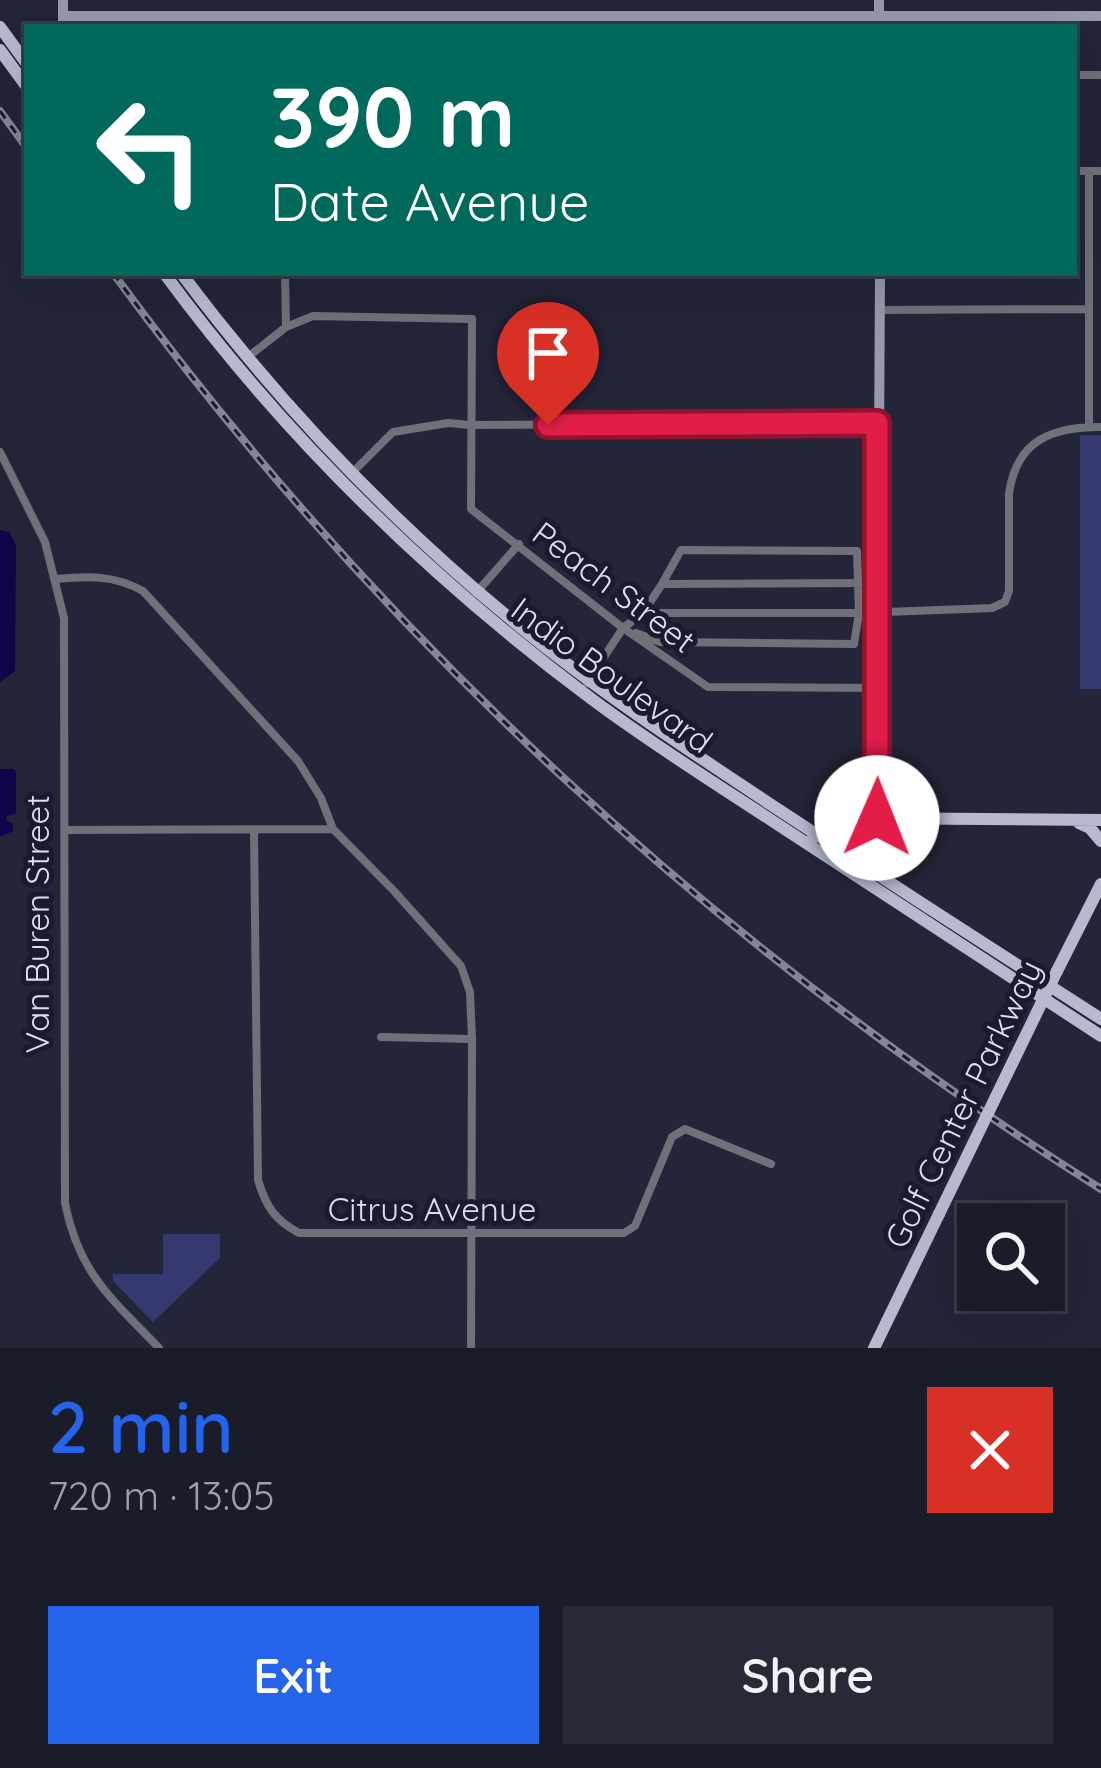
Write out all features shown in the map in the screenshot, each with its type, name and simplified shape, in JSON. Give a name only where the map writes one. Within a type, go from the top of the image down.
[{"type":"main road","points":[[63,0],[63,21],[879,21],[1101,16]]},
{"type":"main road","points":[[879,0],[879,21]]},
{"type":"main road","points":[[0,27],[24,60]]},
{"type":"main road","points":[[0,50],[24,83]]},
{"type":"main road","name":"Indio Boulevard","points":[[167,276],[348,478],[474,596],[586,686],[1101,1036]]},
{"type":"main road","name":"Indio Boulevard","points":[[183,276],[243,362]]},
{"type":"main road","points":[[877,818],[880,276]]},
{"type":"main road","points":[[812,839],[837,820],[1101,820]]},
{"type":"main road","points":[[1073,820],[1090,828],[1101,841]]},
{"type":"main road","name":"Indio Boulevard","points":[[812,839],[1101,1019]]},
{"type":"main road","name":"Golf Center Parkway","points":[[874,1348],[1101,884]]},
{"type":"street","points":[[1077,171],[1101,171]]},
{"type":"street","points":[[1089,427],[1090,171]]},
{"type":"street","points":[[284,276],[286,327]]},
{"type":"street","points":[[879,310],[1089,309]]},
{"type":"street","points":[[243,362],[286,327],[313,316],[472,319],[470,425]]},
{"type":"street","points":[[348,478],[393,432],[448,423],[877,423]]},
{"type":"street","name":"Peach Street","points":[[470,425],[471,508],[623,628],[708,687],[878,688]]},
{"type":"street","points":[[644,613],[992,608],[1005,602],[1010,590],[1009,500],[1016,467],[1045,436],[1074,427],[1101,427]]},
{"type":"street","name":"Van Buren Street","points":[[0,452],[33,514],[64,618],[65,1203],[85,1266],[159,1348]]},
{"type":"street","points":[[474,596],[519,544]]},
{"type":"street","points":[[586,686],[623,628],[644,613],[681,550],[877,550]]},
{"type":"street","points":[[623,628],[660,642],[854,644],[859,613],[857,551]]},
{"type":"street","points":[[56,579],[96,576],[126,581],[143,591],[298,761],[333,829],[460,966],[470,992],[472,1039],[471,1348]]},
{"type":"street","points":[[662,584],[877,584]]},
{"type":"street","points":[[64,830],[333,829]]},
{"type":"street","name":"Citrus Avenue","points":[[254,830],[259,1180],[264,1201],[278,1222],[299,1233],[624,1233],[635,1226],[672,1137],[685,1129],[771,1164]]},
{"type":"street","points":[[381,1036],[472,1039]]},
{"type":"shaded area","points":[[1080,435],[1101,435],[1101,689],[1080,689]]},
{"type":"shaded area","points":[[0,530],[9,532],[16,545],[15,671],[0,682]]},
{"type":"shaded area","points":[[0,769],[16,772],[16,813],[6,820],[13,824],[13,831],[0,837]]},
{"type":"shaded area","points":[[163,1234],[220,1234],[220,1258],[153,1322],[113,1281],[113,1274],[163,1274]]},
{"type":"railway","points":[[0,111],[24,144]]},
{"type":"railway","points":[[115,276],[217,408],[326,537],[442,660],[564,778],[690,890],[822,996],[1101,1189]]},
{"type":"route","points":[[548,425],[877,423],[877,818]]}]
